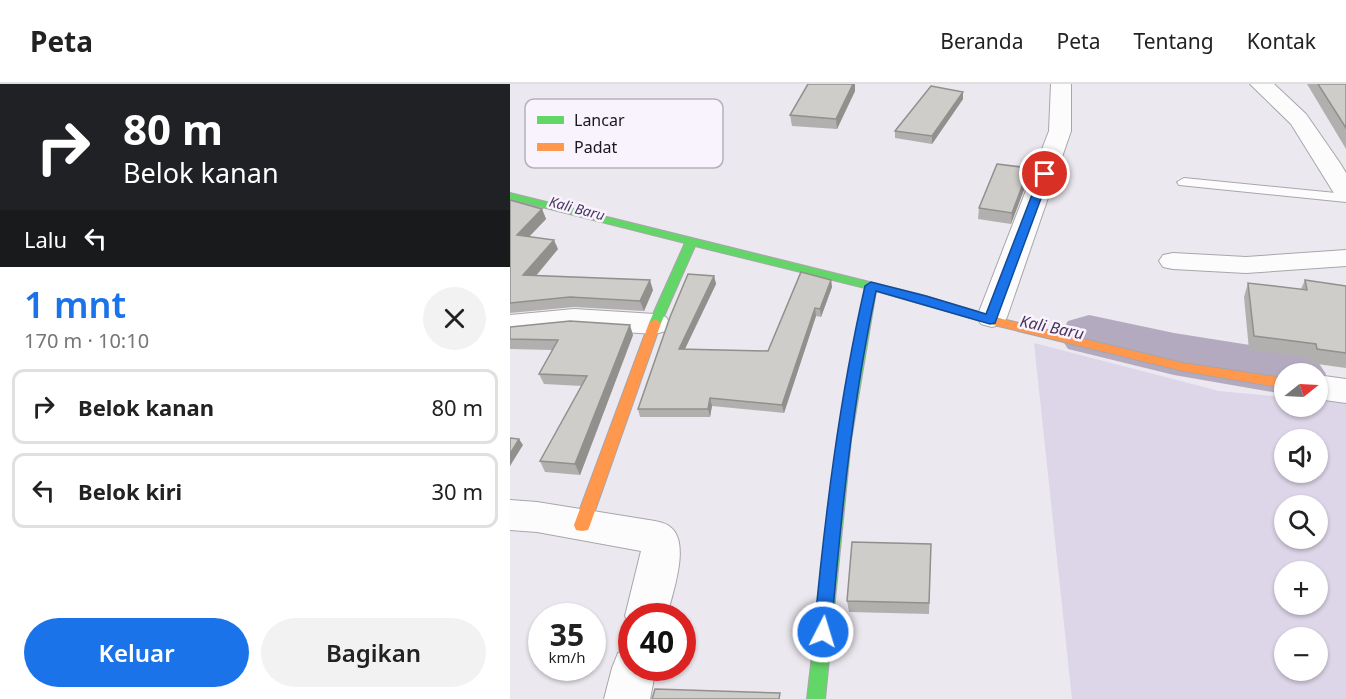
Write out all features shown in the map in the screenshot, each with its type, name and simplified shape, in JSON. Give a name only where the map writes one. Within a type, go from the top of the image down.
[{"type":"street","points":[[991,318],[1060,131],[1061,84]]},
{"type":"street","points":[[1260,84],[1276,94],[1304,126],[1346,193]]},
{"type":"street","points":[[510,196],[922,298],[1183,368],[1274,382]]},
{"type":"street","points":[[582,525],[655,324],[691,242]]},
{"type":"street","points":[[1173,261],[1255,265],[1346,258]]},
{"type":"street","points":[[816,699],[835,497],[855,359],[871,286]]},
{"type":"street","points":[[510,325],[574,319],[655,324]]},
{"type":"street","points":[[1328,389],[1346,391]]},
{"type":"street","points":[[510,515],[655,537],[661,544],[661,555],[649,603]]},
{"type":"street","points":[[627,699],[631,681]]},
{"type":"lane","points":[[1184,182],[1346,198]]},
{"type":"shaded area","points":[[1034,343],[1219,391],[1274,396],[1274,417],[1328,417],[1328,402],[1346,403],[1346,699],[1072,699]]},
{"type":"building","points":[[808,84],[853,84],[836,119],[790,115]]},
{"type":"building","points":[[1318,84],[1346,84],[1346,128]]},
{"type":"building","points":[[931,86],[963,92],[932,136],[895,131]]},
{"type":"building","points":[[997,164],[1029,168],[1012,213],[979,208]]},
{"type":"building","points":[[510,200],[542,209],[517,235],[554,240],[523,275],[650,280],[640,301],[570,297],[510,303]]},
{"type":"building","points":[[801,272],[831,280],[820,309],[815,308],[782,405],[710,398],[708,409],[638,409],[670,317],[688,274],[714,276],[679,349],[768,351]]},
{"type":"building","points":[[1305,280],[1346,286],[1346,353],[1317,349],[1316,344],[1254,336],[1248,283],[1307,290]]},
{"type":"building","points":[[570,321],[630,325],[575,464],[540,461],[587,376],[539,374],[558,340],[510,339],[510,327]]},
{"type":"building","points":[[510,438],[519,439],[510,454]]},
{"type":"building","points":[[852,542],[931,544],[929,603],[847,601]]},
{"type":"building","points":[[655,689],[780,693],[779,699],[652,699]]},
{"type":"waterway","name":"Kali Baru","points":[[1089,335],[1174,354],[1274,371]]},
{"type":"traffic: fast","points":[[510,196],[922,299],[998,322]]},
{"type":"traffic: fast","points":[[655,323],[691,242]]},
{"type":"traffic: fast","points":[[816,699],[844,440],[871,286]]},
{"type":"traffic: slow","points":[[998,322],[1183,367],[1274,381]]},
{"type":"traffic: slow","points":[[582,525],[655,323]]},
{"type":"route","points":[[823,632],[835,497],[855,359],[871,286],[922,298],[990,320],[1045,174]]}]
